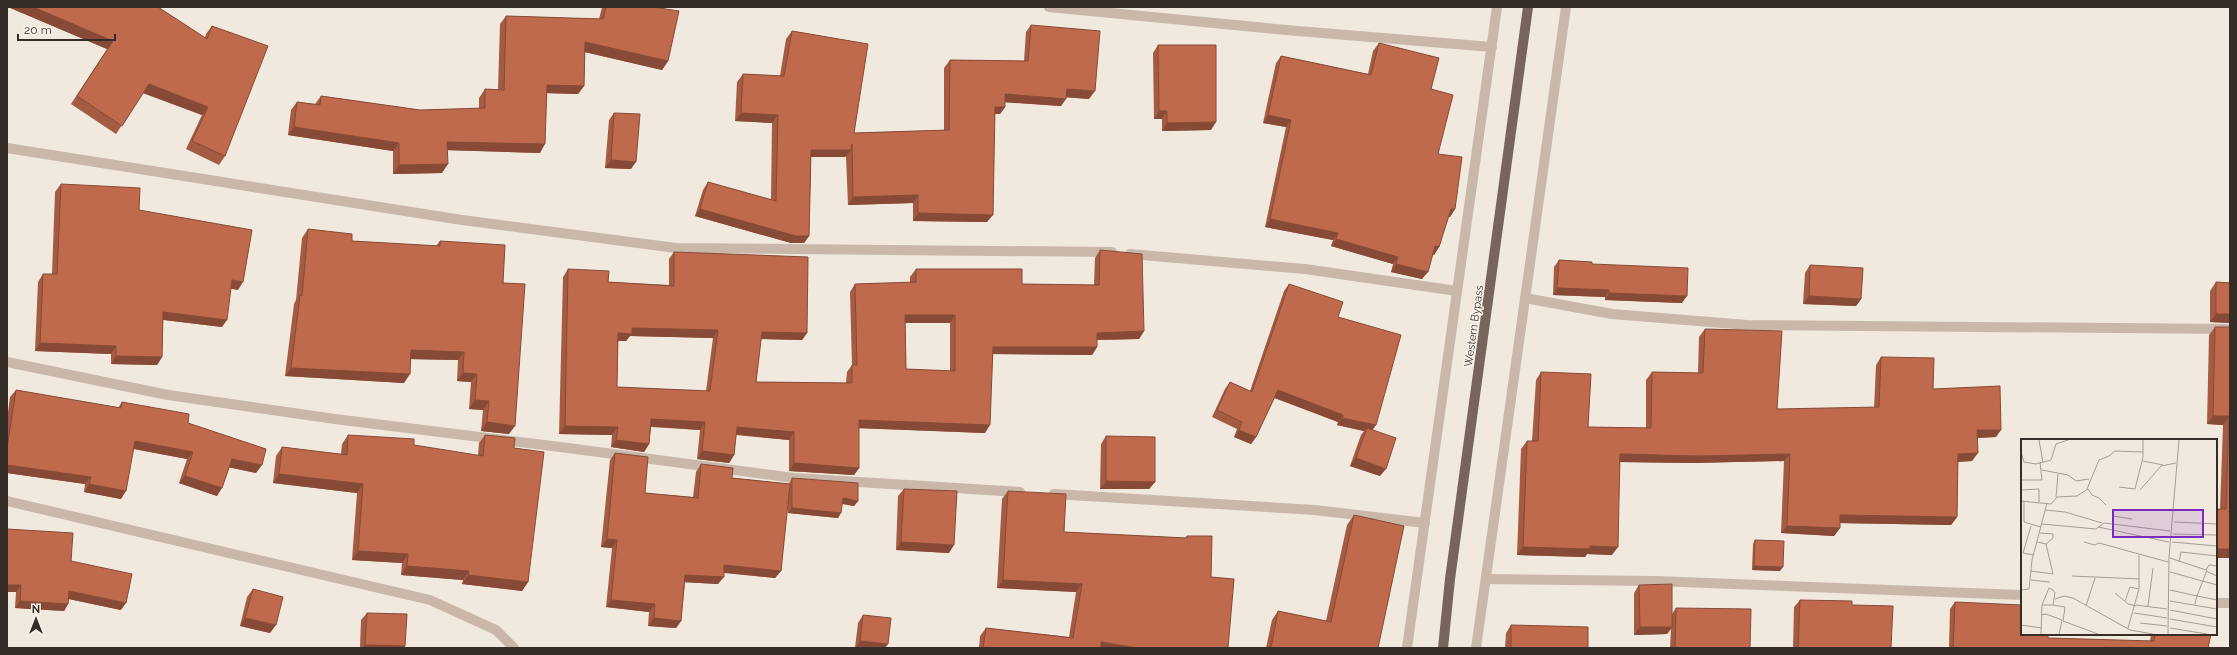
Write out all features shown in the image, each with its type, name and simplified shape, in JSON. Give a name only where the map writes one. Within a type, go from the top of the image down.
[{"type":"main road","name":"Western Bypass","points":[[1443,648],[1450,579],[1528,7]]},
{"type":"street","points":[[1049,7],[1286,30],[1492,46]]},
{"type":"street","points":[[1407,648],[1497,7]]},
{"type":"street","points":[[1476,648],[1566,7]]},
{"type":"street","points":[[7,148],[462,220],[676,248],[871,251],[1096,251],[1305,269],[1457,291]]},
{"type":"street","points":[[1525,298],[1612,314],[1747,325],[2230,329]]},
{"type":"street","points":[[7,362],[168,395],[334,419],[794,478],[1028,493]]},
{"type":"street","points":[[1044,494],[1315,510],[1425,523]]},
{"type":"street","points":[[7,502],[430,600],[496,630],[514,648]]},
{"type":"street","points":[[1486,579],[1655,581],[2021,595]]},
{"type":"street","points":[[2217,603],[2230,603]]},
{"type":"building","points":[[33,7],[158,7],[207,39],[212,26],[268,46],[225,156],[192,141],[208,107],[149,84],[122,126],[77,96],[113,41]]},
{"type":"building","points":[[606,7],[653,7],[679,11],[668,61],[585,42],[584,86],[547,85],[545,144],[447,142],[448,164],[399,165],[399,143],[294,127],[297,102],[320,105],[321,96],[420,110],[485,108],[485,89],[504,90],[506,16],[603,19]]},
{"type":"building","points":[[1031,25],[1100,31],[1095,91],[1067,89],[1066,99],[1005,94],[1005,107],[995,107],[993,215],[918,213],[918,195],[853,197],[852,144],[851,150],[811,150],[809,236],[796,236],[700,209],[708,182],[776,201],[778,115],[741,113],[743,74],[784,76],[792,31],[868,44],[854,133],[949,130],[950,60],[1028,61]]},
{"type":"building","points":[[1379,43],[1439,58],[1431,89],[1453,95],[1438,154],[1462,157],[1455,209],[1451,209],[1439,247],[1435,246],[1428,272],[1396,264],[1398,257],[1336,239],[1338,233],[1270,219],[1291,120],[1268,115],[1281,56],[1371,75]]},
{"type":"building","points":[[1158,45],[1216,45],[1216,122],[1167,123],[1167,111],[1159,111]]},
{"type":"building","points":[[614,113],[640,114],[636,162],[611,160]]},
{"type":"building","points":[[61,184],[140,188],[139,210],[252,230],[243,282],[232,280],[227,320],[163,312],[162,357],[116,356],[116,346],[40,343],[43,274],[57,274]]},
{"type":"building","points":[[308,229],[352,234],[352,241],[440,246],[440,241],[505,245],[503,283],[525,284],[515,426],[487,422],[489,401],[475,400],[477,374],[463,373],[464,352],[411,350],[410,374],[291,368],[300,295],[302,296]]},
{"type":"building","points":[[1100,250],[1142,254],[1144,331],[1097,333],[1097,347],[993,347],[990,425],[859,420],[859,468],[794,463],[794,432],[737,427],[734,455],[702,451],[705,422],[651,419],[649,444],[616,440],[618,427],[565,426],[568,269],[609,271],[608,282],[674,286],[674,252],[808,257],[807,333],[762,332],[756,382],[852,383],[852,365],[857,365],[855,284],[916,282],[916,269],[1022,269],[1022,284],[1099,285]],"holes":[[[905,315],[955,315],[955,371],[906,369]],[[632,328],[718,330],[710,391],[617,387],[618,333],[632,334]]]},
{"type":"building","points":[[1559,260],[1592,262],[1592,264],[1688,268],[1687,296],[1609,293],[1609,290],[1557,288]]},
{"type":"building","points":[[1810,265],[1863,268],[1861,299],[1809,296]]},
{"type":"building","points":[[2216,282],[2230,283],[2230,314],[2216,314]]},
{"type":"building","points":[[1289,284],[1343,302],[1338,317],[1401,335],[1376,425],[1342,418],[1343,415],[1278,390],[1256,437],[1239,430],[1242,422],[1217,410],[1230,382],[1252,392]]},
{"type":"building","points":[[2215,327],[2230,327],[2230,549],[2217,549],[2217,509],[2226,509],[2229,416],[2213,416]]},
{"type":"building","points":[[1705,329],[1782,331],[1777,409],[1879,407],[1881,357],[1934,358],[1933,389],[2000,386],[2001,430],[1977,430],[1978,453],[1958,454],[1957,517],[1840,515],[1840,528],[1787,526],[1790,454],[1698,456],[1620,454],[1618,547],[1590,546],[1590,549],[1523,547],[1527,441],[1538,441],[1541,372],[1591,374],[1588,427],[1651,428],[1652,372],[1703,373]]},
{"type":"building","points":[[16,390],[121,408],[122,402],[189,414],[188,423],[266,449],[262,465],[232,459],[222,488],[185,476],[193,452],[135,441],[126,491],[89,484],[91,477],[7,465],[7,448]]},
{"type":"building","points":[[1367,428],[1396,438],[1386,469],[1356,458]]},
{"type":"building","points":[[348,435],[414,439],[414,445],[483,456],[485,435],[515,438],[514,448],[544,452],[528,582],[468,575],[469,571],[407,566],[408,554],[358,551],[363,484],[279,474],[282,447],[347,455]]},
{"type":"building","points":[[1106,436],[1155,437],[1155,482],[1106,481]]},
{"type":"building","points":[[615,453],[648,457],[645,493],[698,498],[701,464],[733,468],[732,478],[790,484],[781,571],[724,565],[724,577],[685,575],[681,621],[654,618],[655,604],[611,600],[617,540],[607,539]]},
{"type":"building","points":[[792,478],[858,483],[858,501],[843,498],[841,513],[792,508]]},
{"type":"building","points":[[904,489],[957,491],[954,545],[901,542]]},
{"type":"building","points":[[1008,491],[1066,494],[1064,532],[1187,538],[1187,536],[1212,536],[1211,577],[1234,579],[1228,648],[1137,648],[1101,642],[1101,648],[983,648],[986,628],[1073,638],[1082,584],[1003,580]]},
{"type":"building","points":[[1354,515],[1404,526],[1378,648],[1271,648],[1278,611],[1331,622]]},
{"type":"building","points":[[7,529],[73,533],[71,561],[132,574],[126,603],[69,591],[68,604],[20,601],[21,585],[7,585]]},
{"type":"building","points":[[1755,540],[1784,541],[1783,567],[1754,566]]},
{"type":"building","points":[[1672,584],[1672,627],[1640,627],[1639,585]]},
{"type":"building","points":[[253,589],[283,597],[276,625],[245,618]]},
{"type":"building","points":[[1800,600],[1852,601],[1852,605],[1893,606],[1891,648],[1798,648]]},
{"type":"building","points":[[1955,602],[2021,605],[2021,635],[2048,635],[2048,638],[2154,641],[2155,635],[2211,635],[2208,648],[1953,648]]},
{"type":"building","points":[[1676,608],[1751,609],[1750,648],[1675,648]]},
{"type":"building","points":[[367,613],[407,614],[405,646],[365,645]]},
{"type":"building","points":[[863,615],[891,618],[888,644],[860,641]]},
{"type":"building","points":[[1511,625],[1588,627],[1588,648],[1511,648]]}]
